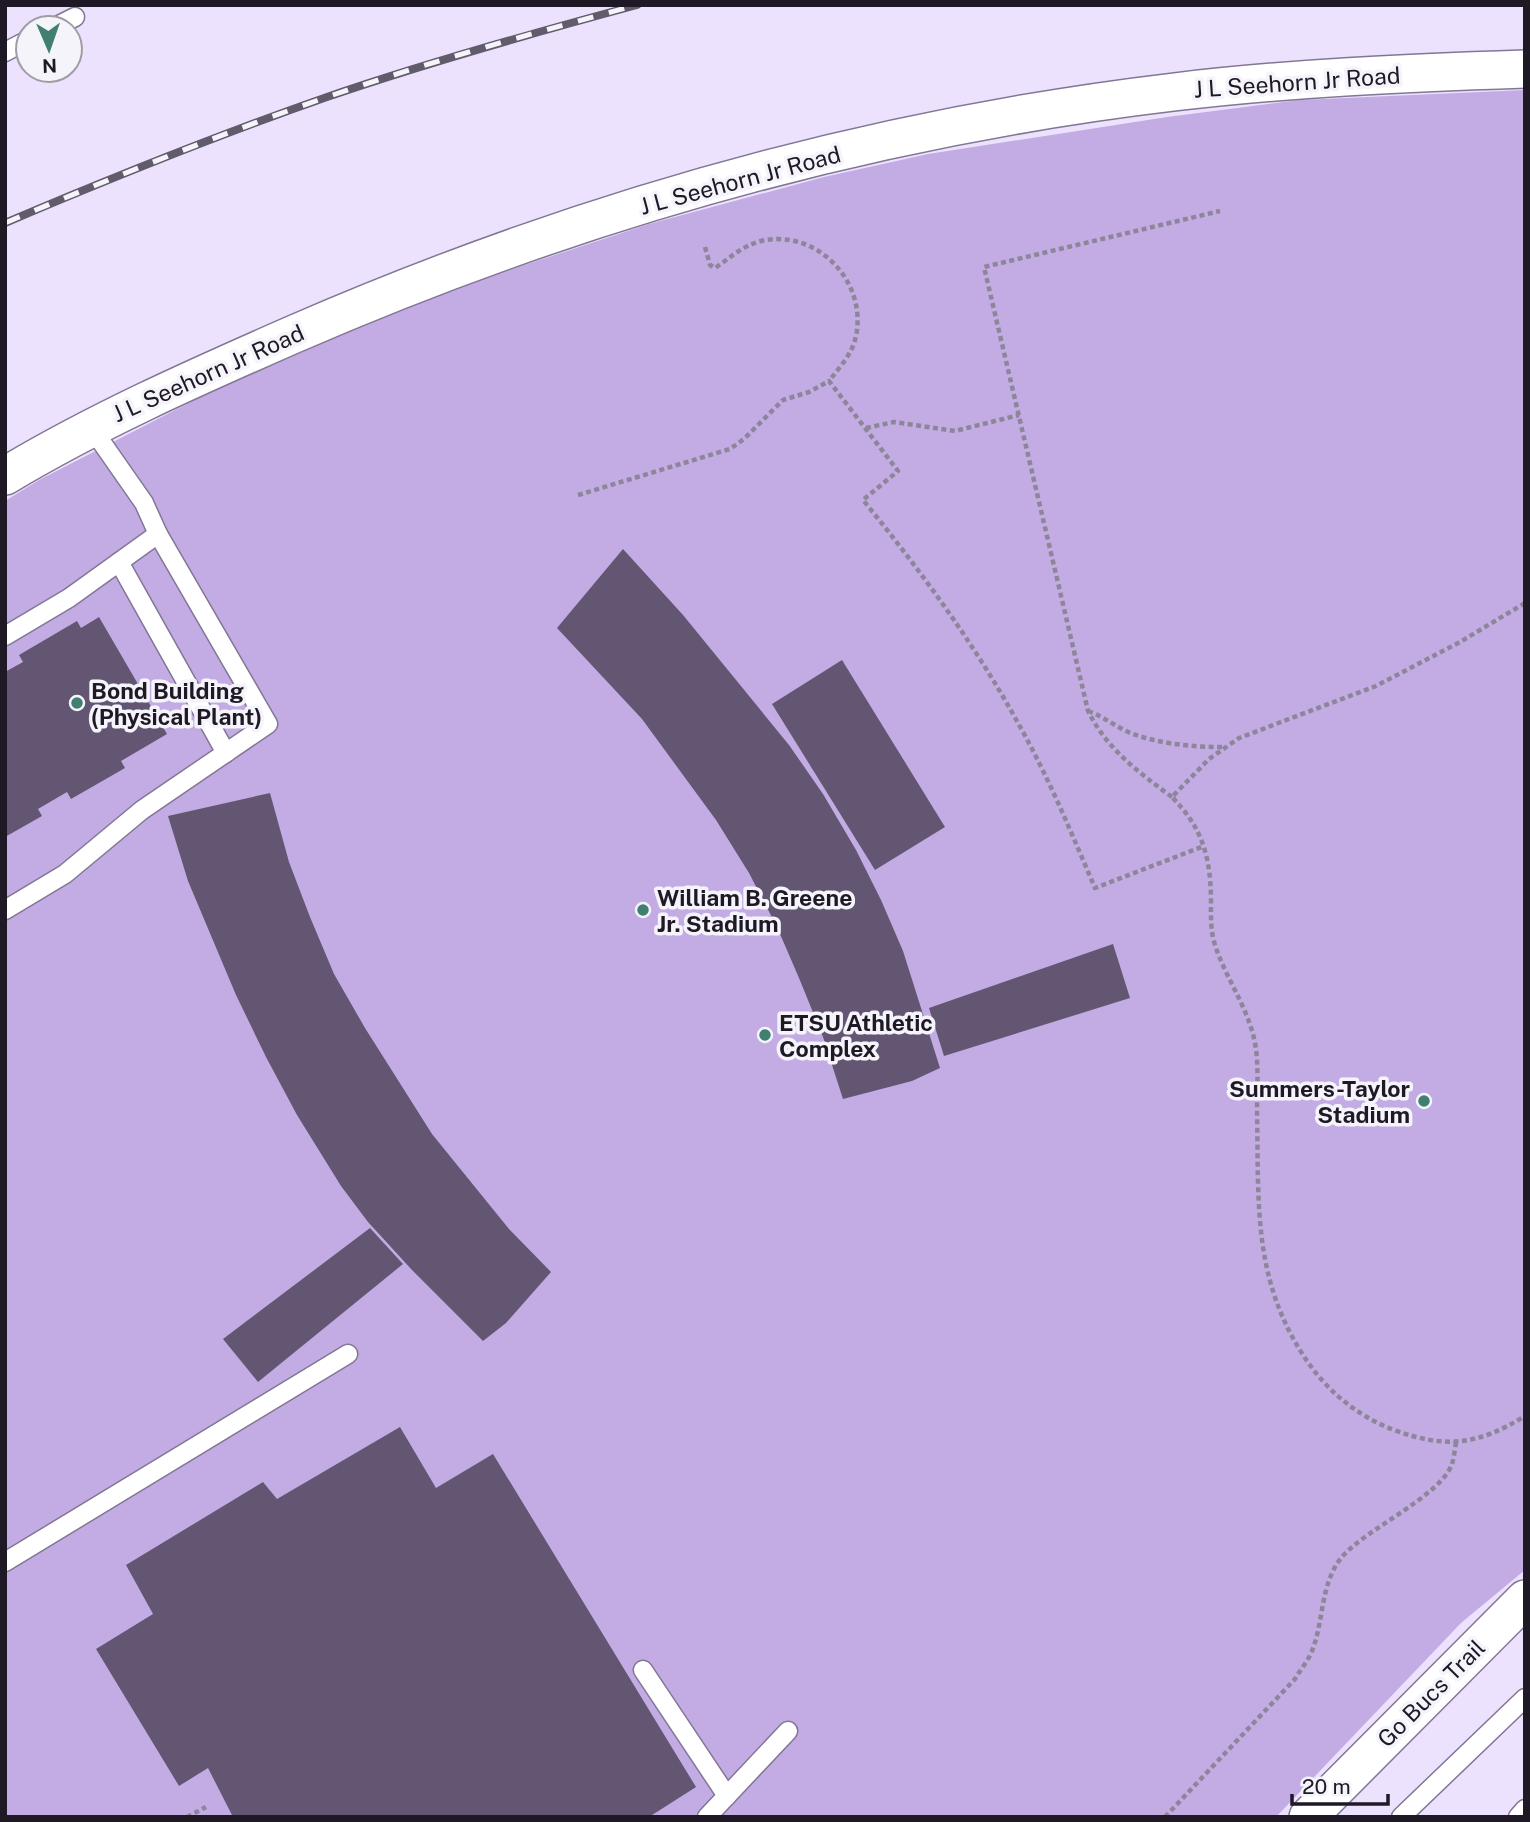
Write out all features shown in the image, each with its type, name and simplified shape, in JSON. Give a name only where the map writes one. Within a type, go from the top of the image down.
[{"type":"street","name":"J L Seehorn Jr Road","points":[[5,477],[91,427],[192,379],[391,292],[570,228],[793,162],[1006,118],[1173,92],[1319,78],[1525,69]]},
{"type":"street","name":"Go Bucs Trail","points":[[1308,1817],[1521,1610]]},
{"type":"lane","points":[[5,910],[65,874],[142,810],[268,724],[158,534],[144,503],[91,427]]},
{"type":"lane","points":[[5,636],[69,598],[158,534]]},
{"type":"lane","points":[[119,562],[226,752]]},
{"type":"lane","points":[[5,1562],[348,1354]]},
{"type":"lane","points":[[643,1670],[727,1796]]},
{"type":"lane","points":[[1401,1817],[1525,1698]]},
{"type":"lane","points":[[707,1817],[788,1731]]},
{"type":"lane","points":[[1518,1817],[1525,1810]]},
{"type":"path","points":[[1220,211],[984,267],[1088,711],[1109,746],[1188,813],[1204,846],[1208,859],[1210,923],[1214,942],[1249,1018],[1255,1045],[1263,1256],[1280,1311],[1296,1343],[1313,1370],[1358,1413],[1407,1435],[1456,1442],[1475,1441],[1525,1416]]},
{"type":"path","points":[[578,495],[730,449],[744,439],[783,400],[809,392],[830,380],[851,352],[858,316],[853,291],[838,267],[813,247],[778,239],[764,240],[744,248],[715,268],[710,265],[705,247]]},
{"type":"path","points":[[830,380],[898,471],[863,500],[946,606],[990,675],[1058,801],[1095,888],[1204,846]]},
{"type":"path","points":[[866,428],[894,422],[955,430],[1019,415]]},
{"type":"path","points":[[1172,797],[1223,747],[1265,726],[1342,701],[1376,686],[1460,642],[1525,603]]},
{"type":"path","points":[[1088,711],[1104,716],[1136,735],[1181,745],[1223,747]]},
{"type":"path","points":[[1165,1817],[1295,1679],[1312,1652],[1323,1600],[1339,1561],[1353,1546],[1432,1487],[1452,1465],[1456,1442]]},
{"type":"path","points":[[187,1817],[206,1807]]},
{"type":"shaded area","name":"ETSU Athletic Complex","points":[[1525,90],[1525,1570],[1461,1623],[1276,1817],[5,1817],[5,501],[39,480],[220,387],[400,310],[494,275],[649,224],[824,177],[928,154],[1167,117],[1300,100]]},
{"type":"building","points":[[623,549],[683,615],[789,745],[823,794],[856,850],[903,951],[940,1068],[912,1081],[843,1099],[823,1037],[799,978],[749,873],[716,820],[642,719],[557,628]]},
{"type":"building","name":"Bond Building (Physical Plant)","points":[[99,617],[167,734],[121,761],[125,768],[71,799],[67,792],[38,809],[42,816],[5,837],[5,672],[23,662],[19,655],[77,621],[81,628]]},
{"type":"building","points":[[842,660],[945,827],[875,870],[772,704]]},
{"type":"building","points":[[270,793],[289,862],[310,917],[334,974],[365,1028],[432,1134],[509,1229],[551,1272],[506,1323],[483,1341],[368,1222],[341,1186],[297,1115],[266,1057],[236,995],[188,881],[168,816]]},
{"type":"building","points":[[1113,944],[1130,998],[944,1056],[929,1008]]},
{"type":"building","points":[[370,1228],[403,1264],[258,1382],[223,1339]]},
{"type":"building","points":[[400,1427],[436,1488],[493,1454],[696,1787],[649,1817],[233,1817],[208,1768],[179,1786],[96,1649],[153,1614],[126,1565],[263,1482],[277,1499]]},
{"type":"railway","points":[[5,223],[165,157],[327,97],[481,48],[637,5]]},
{"type":"place","name":"Bond Building (Physical Plant)","points":[[77,703]]},
{"type":"place","name":"William B. Greene Jr. Stadium","points":[[643,910]]},
{"type":"place","name":"ETSU Athletic Complex","points":[[765,1035]]},
{"type":"place","name":"Summers-Taylor Stadium","points":[[1424,1101]]}]
